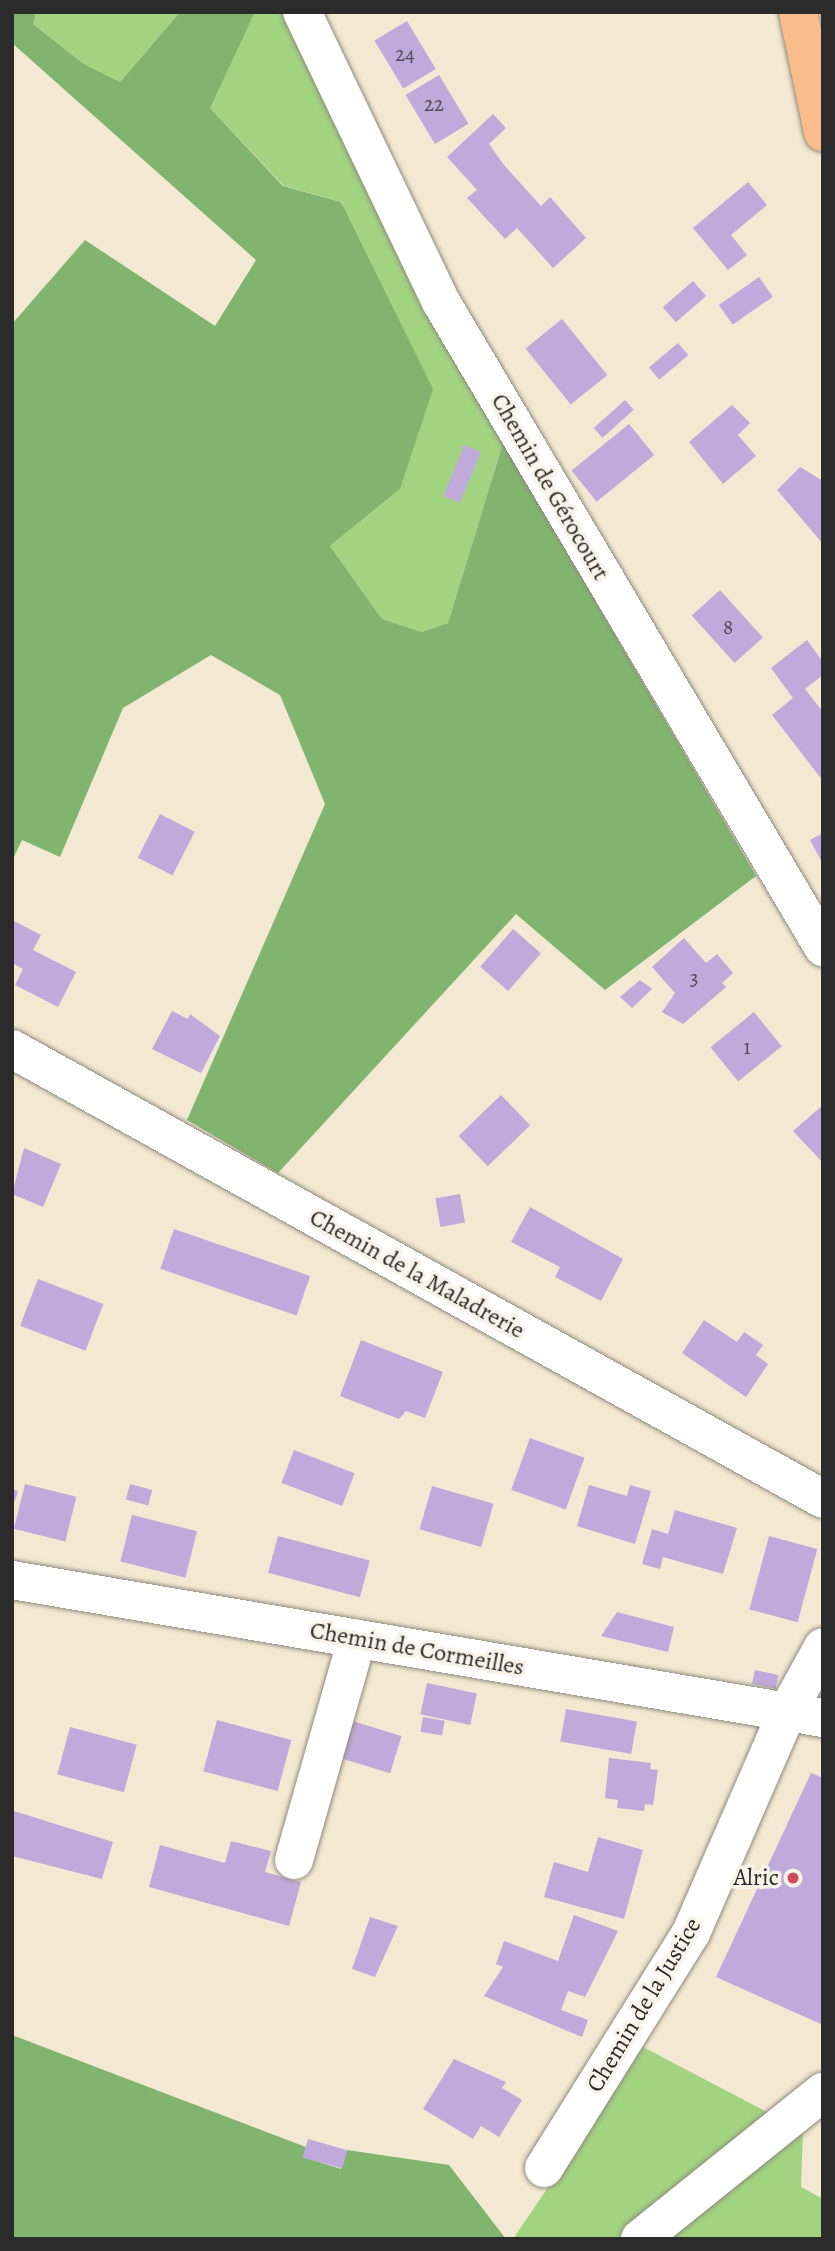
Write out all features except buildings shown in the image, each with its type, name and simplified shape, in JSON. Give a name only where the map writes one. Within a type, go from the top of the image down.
[{"type":"main road","points":[[798,12],[823,132]]},
{"type":"main road","points":[[821,12],[823,22]]},
{"type":"street","name":"Chemin de Gérocourt","points":[[302,12],[441,302],[823,947]]},
{"type":"street","name":"Chemin de la Maladrerie","points":[[12,1049],[823,1499]]},
{"type":"street","name":"Chemin de Cormeilles","points":[[12,1580],[805,1715]]},
{"type":"street","points":[[294,1860],[357,1639]]},
{"type":"street","name":"Chemin de la Justice","points":[[544,2168],[691,1933],[805,1715],[823,1647]]},
{"type":"street","points":[[640,2239],[823,2092]]},
{"type":"green space","points":[[12,12],[36,12],[33,24],[84,64],[120,82],[180,12],[255,12],[210,108],[283,186],[341,202],[433,389],[400,489],[330,546],[382,619],[422,632],[448,623],[503,443],[756,876],[605,990],[516,914],[278,1173],[187,1120],[325,804],[280,695],[211,655],[123,708],[60,857],[22,840],[12,861],[12,324],[85,240],[215,326],[256,260],[12,43]]},
{"type":"green space","points":[[36,12],[180,12],[120,82],[84,64],[33,24]]},
{"type":"green space","points":[[255,12],[289,12],[503,443],[448,623],[422,632],[382,619],[330,546],[400,489],[342,202],[284,186],[209,107]]},
{"type":"green space","points":[[12,2035],[306,2147],[303,2157],[341,2169],[347,2150],[449,2165],[506,2239],[12,2239]]},
{"type":"green space","points":[[643,2047],[803,2131],[801,2187],[823,2199],[823,2239],[513,2239]]},
{"type":"place","name":"Alric","points":[[793,1878]]}]
